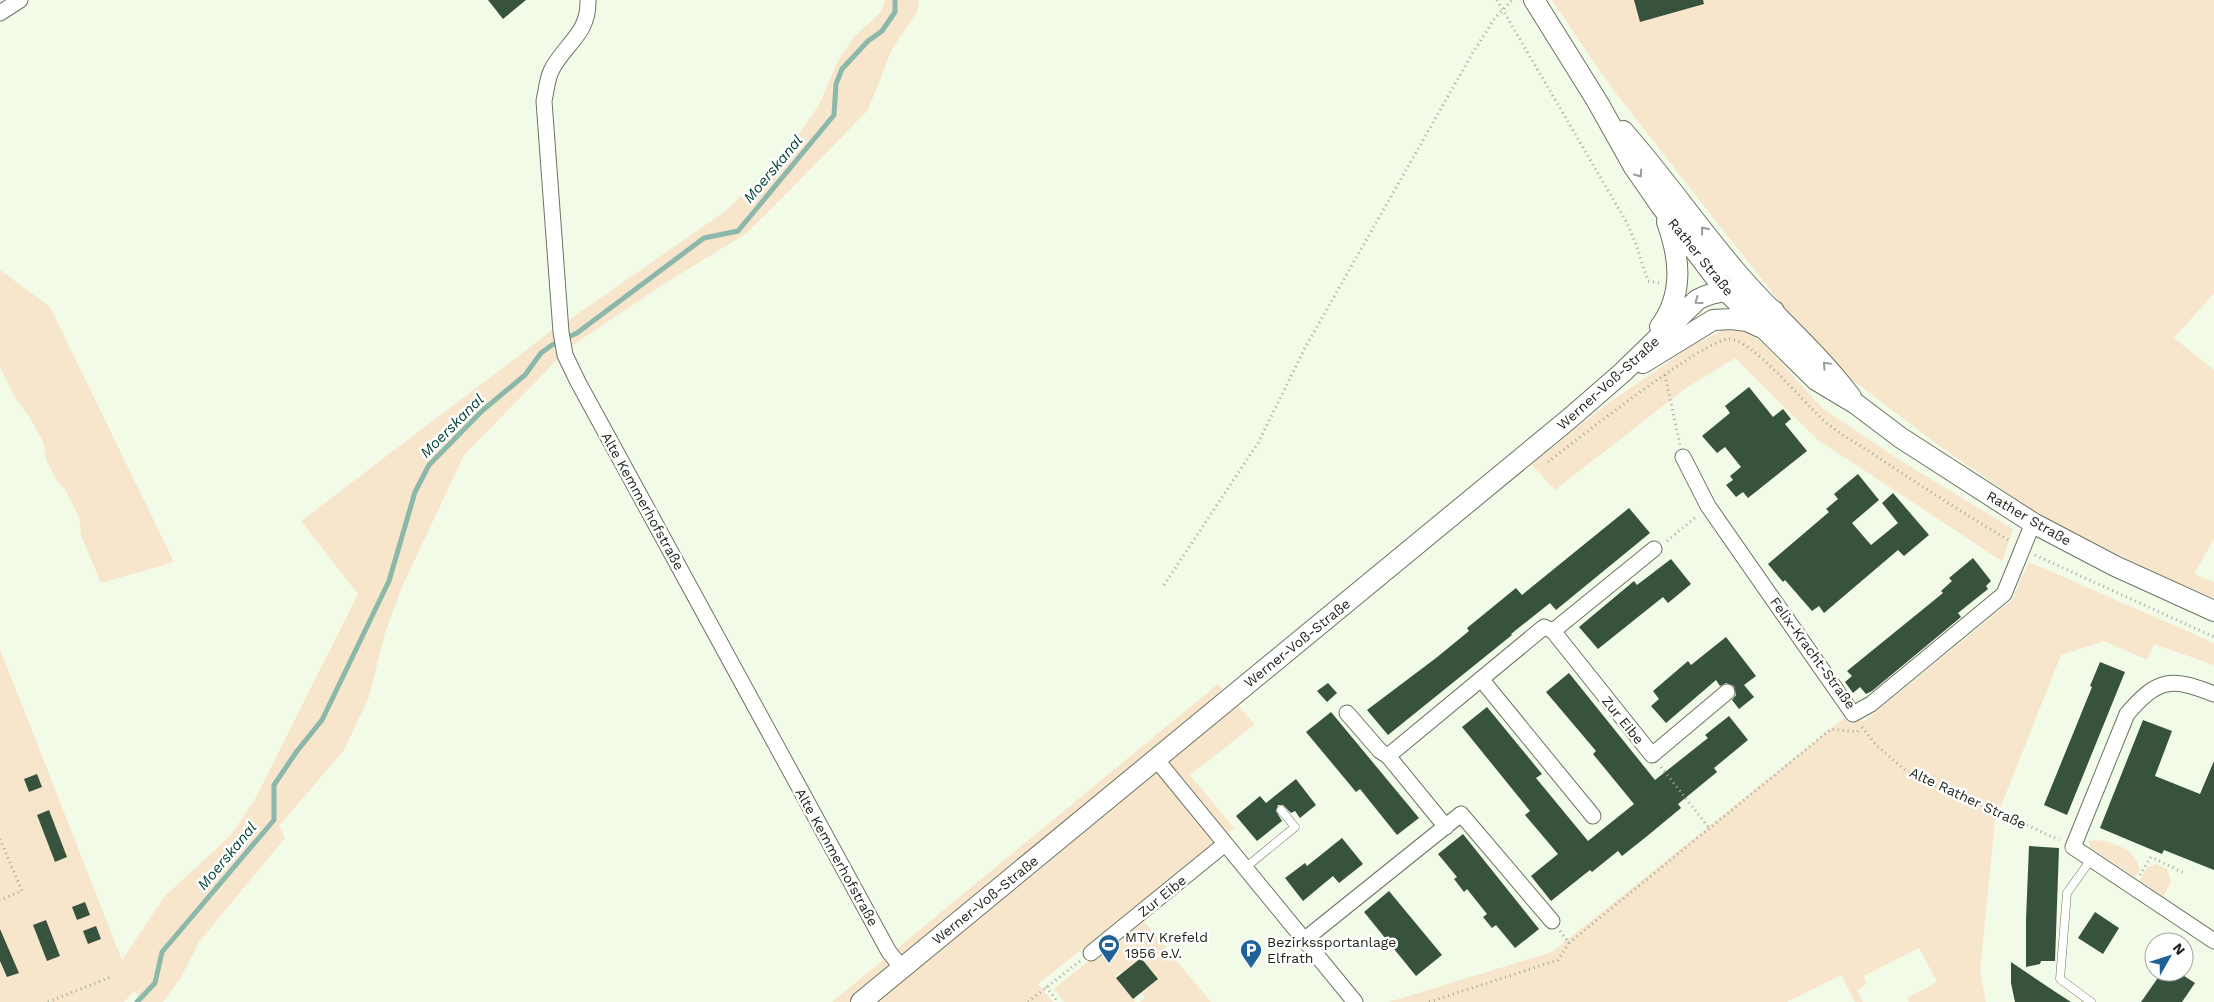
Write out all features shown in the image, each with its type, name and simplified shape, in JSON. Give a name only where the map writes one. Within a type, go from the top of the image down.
[{"type":"main road","name":"Rather Straße","points":[[1534,0],[1597,101],[1634,167],[1661,206],[1731,293],[1736,283],[1733,269]]},
{"type":"main road","name":"Rather Straße","points":[[1597,101],[1653,164],[1770,320],[1831,370],[1856,404],[1901,438],[2033,522],[2115,566],[2214,611]]},
{"type":"main road","name":"Rather Straße","points":[[1623,372],[1662,325],[1671,310],[1678,287],[1679,275],[1673,239],[1661,206]]},
{"type":"main road","points":[[1623,372],[1654,357],[1728,310],[1731,293],[1756,300],[1770,320]]},
{"type":"main road","name":"Werner-Voß-Straße","points":[[861,1002],[1623,372],[1697,300],[1708,294],[1731,293]]},
{"type":"main road","points":[[1713,320],[1770,320]]},
{"type":"street","points":[[0,13],[20,0]]},
{"type":"street","name":"Alte Kemmerhofstraße","points":[[588,0],[588,10],[581,31],[551,71],[544,101],[563,348],[583,391],[889,952],[902,968]]},
{"type":"street","name":"Felix-Kracht-Straße","points":[[1683,457],[1708,506],[1852,714],[1871,704],[2004,594],[2033,522]]},
{"type":"street","points":[[1388,756],[1544,627],[1553,631],[1654,548]]},
{"type":"street","name":"Zur Eibe","points":[[1553,631],[1652,755],[1727,692]]},
{"type":"street","points":[[1481,679],[1593,816]]},
{"type":"street","points":[[2214,694],[2188,684],[2165,682],[2142,697],[2127,714],[2073,847],[2214,941]]},
{"type":"street","points":[[1347,713],[1380,751],[1388,756],[1446,826]]},
{"type":"street","points":[[1156,759],[1355,1002]]},
{"type":"street","points":[[1304,940],[1461,814],[1552,921]]},
{"type":"street","name":"Zur Eibe","points":[[1091,953],[1225,844]]},
{"type":"lane","points":[[1245,868],[1295,827],[1281,810]]},
{"type":"lane","points":[[2091,1002],[2060,980],[2068,893],[2092,858]]},
{"type":"path","points":[[1497,0],[1626,224],[1636,244],[1648,281],[1678,287]]},
{"type":"path","points":[[1164,585],[1258,443],[1316,329],[1472,54],[1502,9],[1512,0]]},
{"type":"path","points":[[1713,320],[1718,341]]},
{"type":"path","points":[[1543,466],[1665,375],[1718,341],[1729,339],[1740,341],[1776,372],[1821,419],[1929,492],[2021,548],[2214,637]]},
{"type":"path","points":[[1654,357],[1665,375],[1683,457]]},
{"type":"path","points":[[1654,548],[1665,543],[1708,506]]},
{"type":"path","name":"Alte Rather Straße","points":[[1852,714],[1877,746],[1905,770],[1952,794],[1999,812],[2073,847]]},
{"type":"path","points":[[1429,1002],[1558,960],[1569,942],[1831,729],[1856,732],[1863,728]]},
{"type":"path","points":[[1652,755],[1710,829]]},
{"type":"path","points":[[0,839],[22,891],[0,900]]},
{"type":"path","points":[[2133,886],[2151,858],[2184,873]]},
{"type":"path","points":[[1552,921],[1569,942]]},
{"type":"path","points":[[1028,1002],[1091,953]]},
{"type":"path","points":[[48,1002],[113,976]]},
{"type":"path","points":[[1046,987],[1058,1002]]},
{"type":"shaded area","points":[[885,0],[919,0],[918,10],[892,49],[868,110],[747,233],[667,282],[570,347],[566,322],[724,212],[782,158],[819,105],[837,63],[854,37],[881,12]]},
{"type":"shaded area","points":[[1552,0],[2214,0],[2214,293],[2174,338],[2214,370],[2214,539],[2194,574],[2214,582],[2214,598],[2185,587],[2044,518],[1938,445],[1846,375],[1791,316],[1715,220],[1608,83]]},
{"type":"shaded area","points":[[0,270],[50,307],[174,562],[101,583],[81,535],[79,517],[65,489],[58,482],[47,462],[43,442],[30,418],[14,396],[0,367]]},
{"type":"shaded area","points":[[555,328],[559,358],[464,455],[402,587],[385,633],[369,697],[344,750],[279,826],[285,838],[199,942],[180,979],[163,1002],[143,1002],[134,991],[124,1002],[0,1002],[0,649],[122,960],[164,897],[230,836],[254,801],[358,594],[301,521]]},
{"type":"shaded area","points":[[1744,329],[1763,343],[1822,408],[1901,461],[2013,529],[2002,561],[1818,440],[1735,358],[1686,388],[1555,490],[1531,464],[1610,402],[1693,345],[1723,330]]},
{"type":"shaded area","points":[[2029,562],[2214,643],[2214,665],[2154,644],[2147,660],[2104,641],[2061,655],[1995,821],[1980,971],[1986,1002],[1909,1002],[1907,998],[1937,982],[1919,948],[1864,976],[1866,984],[1857,991],[1863,1002],[1855,1002],[1841,975],[1787,1002],[1389,1002],[1552,952],[1843,719],[1865,721],[2012,600]]},
{"type":"shaded area","points":[[1218,684],[1255,724],[1190,775],[1234,828],[1038,984],[1053,1002],[832,1002]]},
{"type":"shaded area","points":[[2097,840],[2118,845],[2129,852],[2134,857],[2140,870],[2135,877],[2091,848],[2088,841]]},
{"type":"shaded area","points":[[2155,864],[2167,869],[2171,882],[2163,897],[2140,880],[2147,868]]},
{"type":"shaded area","name":"MTV Krefeld 1956 e.V.","points":[[1141,918],[1211,1002],[1140,1002],[1145,998],[1141,993],[1158,979],[1123,973],[1121,971],[1115,976],[1135,1002],[1064,1002],[1054,989]]},
{"type":"building","points":[[488,0],[526,0],[503,19]]},
{"type":"building","points":[[1634,0],[1703,0],[1704,4],[1640,22]]},
{"type":"building","points":[[1749,387],[1773,417],[1783,409],[1791,419],[1785,424],[1807,451],[1748,498],[1743,492],[1736,497],[1726,485],[1733,480],[1730,476],[1741,467],[1725,447],[1717,453],[1702,436],[1730,413],[1725,406]]},
{"type":"building","points":[[1858,474],[1879,500],[1852,523],[1871,545],[1898,523],[1882,503],[1893,493],[1929,535],[1904,556],[1898,550],[1824,613],[1819,606],[1812,611],[1768,564],[1829,512],[1826,509],[1838,499],[1834,494]]},
{"type":"building","points":[[1629,508],[1650,533],[1556,610],[1550,603],[1388,735],[1367,710],[1469,631],[1467,628],[1516,588],[1522,595]]},
{"type":"building","points":[[1973,558],[1991,581],[1986,586],[1988,589],[1958,613],[1961,617],[1872,691],[1866,694],[1860,687],[1853,693],[1845,682],[1852,676],[1847,671],[1943,593],[1941,591],[1952,581],[1949,578]]},
{"type":"building","points":[[1671,559],[1691,584],[1668,603],[1663,597],[1598,649],[1579,627],[1634,581],[1637,585]]},
{"type":"building","points":[[1726,637],[1756,676],[1744,685],[1754,697],[1739,709],[1732,700],[1736,695],[1734,686],[1726,683],[1720,686],[1716,680],[1666,723],[1651,706],[1659,699],[1653,691],[1688,661],[1691,665]]},
{"type":"building","points":[[2100,662],[2125,672],[2067,815],[2044,805],[2092,687],[2090,686]]},
{"type":"building","points":[[1569,673],[1655,780],[1708,738],[1705,735],[1729,716],[1748,740],[1714,768],[1717,772],[1678,804],[1681,808],[1646,837],[1622,856],[1618,851],[1592,872],[1590,870],[1551,901],[1531,876],[1558,854],[1525,815],[1530,811],[1462,727],[1487,707],[1542,774],[1536,778],[1588,841],[1634,804],[1593,754],[1596,751],[1546,692]]},
{"type":"building","points":[[1328,683],[1337,693],[1327,702],[1317,691]]},
{"type":"building","points":[[1331,712],[1419,818],[1397,835],[1360,789],[1356,792],[1306,732]]},
{"type":"building","points":[[2143,720],[2172,731],[2155,776],[2200,794],[2214,761],[2214,870],[2164,850],[2162,854],[2100,828]]},
{"type":"building","points":[[37,774],[42,787],[29,792],[24,779]]},
{"type":"building","points":[[1296,779],[1316,805],[1300,818],[1295,811],[1291,813],[1283,805],[1278,805],[1276,811],[1282,821],[1257,841],[1236,816],[1260,796],[1266,803]]},
{"type":"building","points":[[49,810],[67,857],[55,862],[37,815]]},
{"type":"building","points":[[1463,834],[1539,929],[1515,948],[1496,925],[1492,928],[1483,917],[1487,914],[1467,889],[1464,892],[1454,879],[1457,877],[1438,854]]},
{"type":"building","points":[[1342,838],[1363,864],[1339,883],[1333,876],[1303,901],[1285,878],[1305,863],[1307,866]]},
{"type":"building","points":[[2029,846],[2059,848],[2055,961],[2041,961],[2040,964],[2026,967],[2026,919]]},
{"type":"building","points":[[1389,891],[1442,955],[1416,976],[1364,912]]},
{"type":"building","points":[[85,902],[90,915],[77,920],[72,907]]},
{"type":"building","points":[[2095,912],[2119,928],[2103,954],[2078,938]]},
{"type":"building","points":[[46,920],[60,956],[47,961],[33,925]]},
{"type":"building","points":[[96,926],[101,939],[88,944],[83,931]]},
{"type":"building","points":[[0,929],[19,973],[7,977],[0,961]]},
{"type":"building","points":[[1141,958],[1158,979],[1133,999],[1116,978]]},
{"type":"building","points":[[2011,962],[2071,1002],[2015,1002],[2011,983]]},
{"type":"building","points":[[2155,982],[2195,983],[2182,1002],[2141,1002]]},
{"type":"waterway","name":"Moerskanal","points":[[137,1002],[155,983],[162,952],[274,820],[274,785],[297,751],[322,720],[389,581],[415,492],[429,465],[483,410],[525,375],[541,353],[552,345],[577,333],[704,238],[738,231],[834,115],[836,84],[842,69],[868,41],[882,31],[895,12],[895,0]]},
{"type":"place","name":"MTV Krefeld 1956 e.V.","points":[[1109,964]]},
{"type":"place","name":"Bezirkssportanlage Elfrath","points":[[1251,969]]}]
